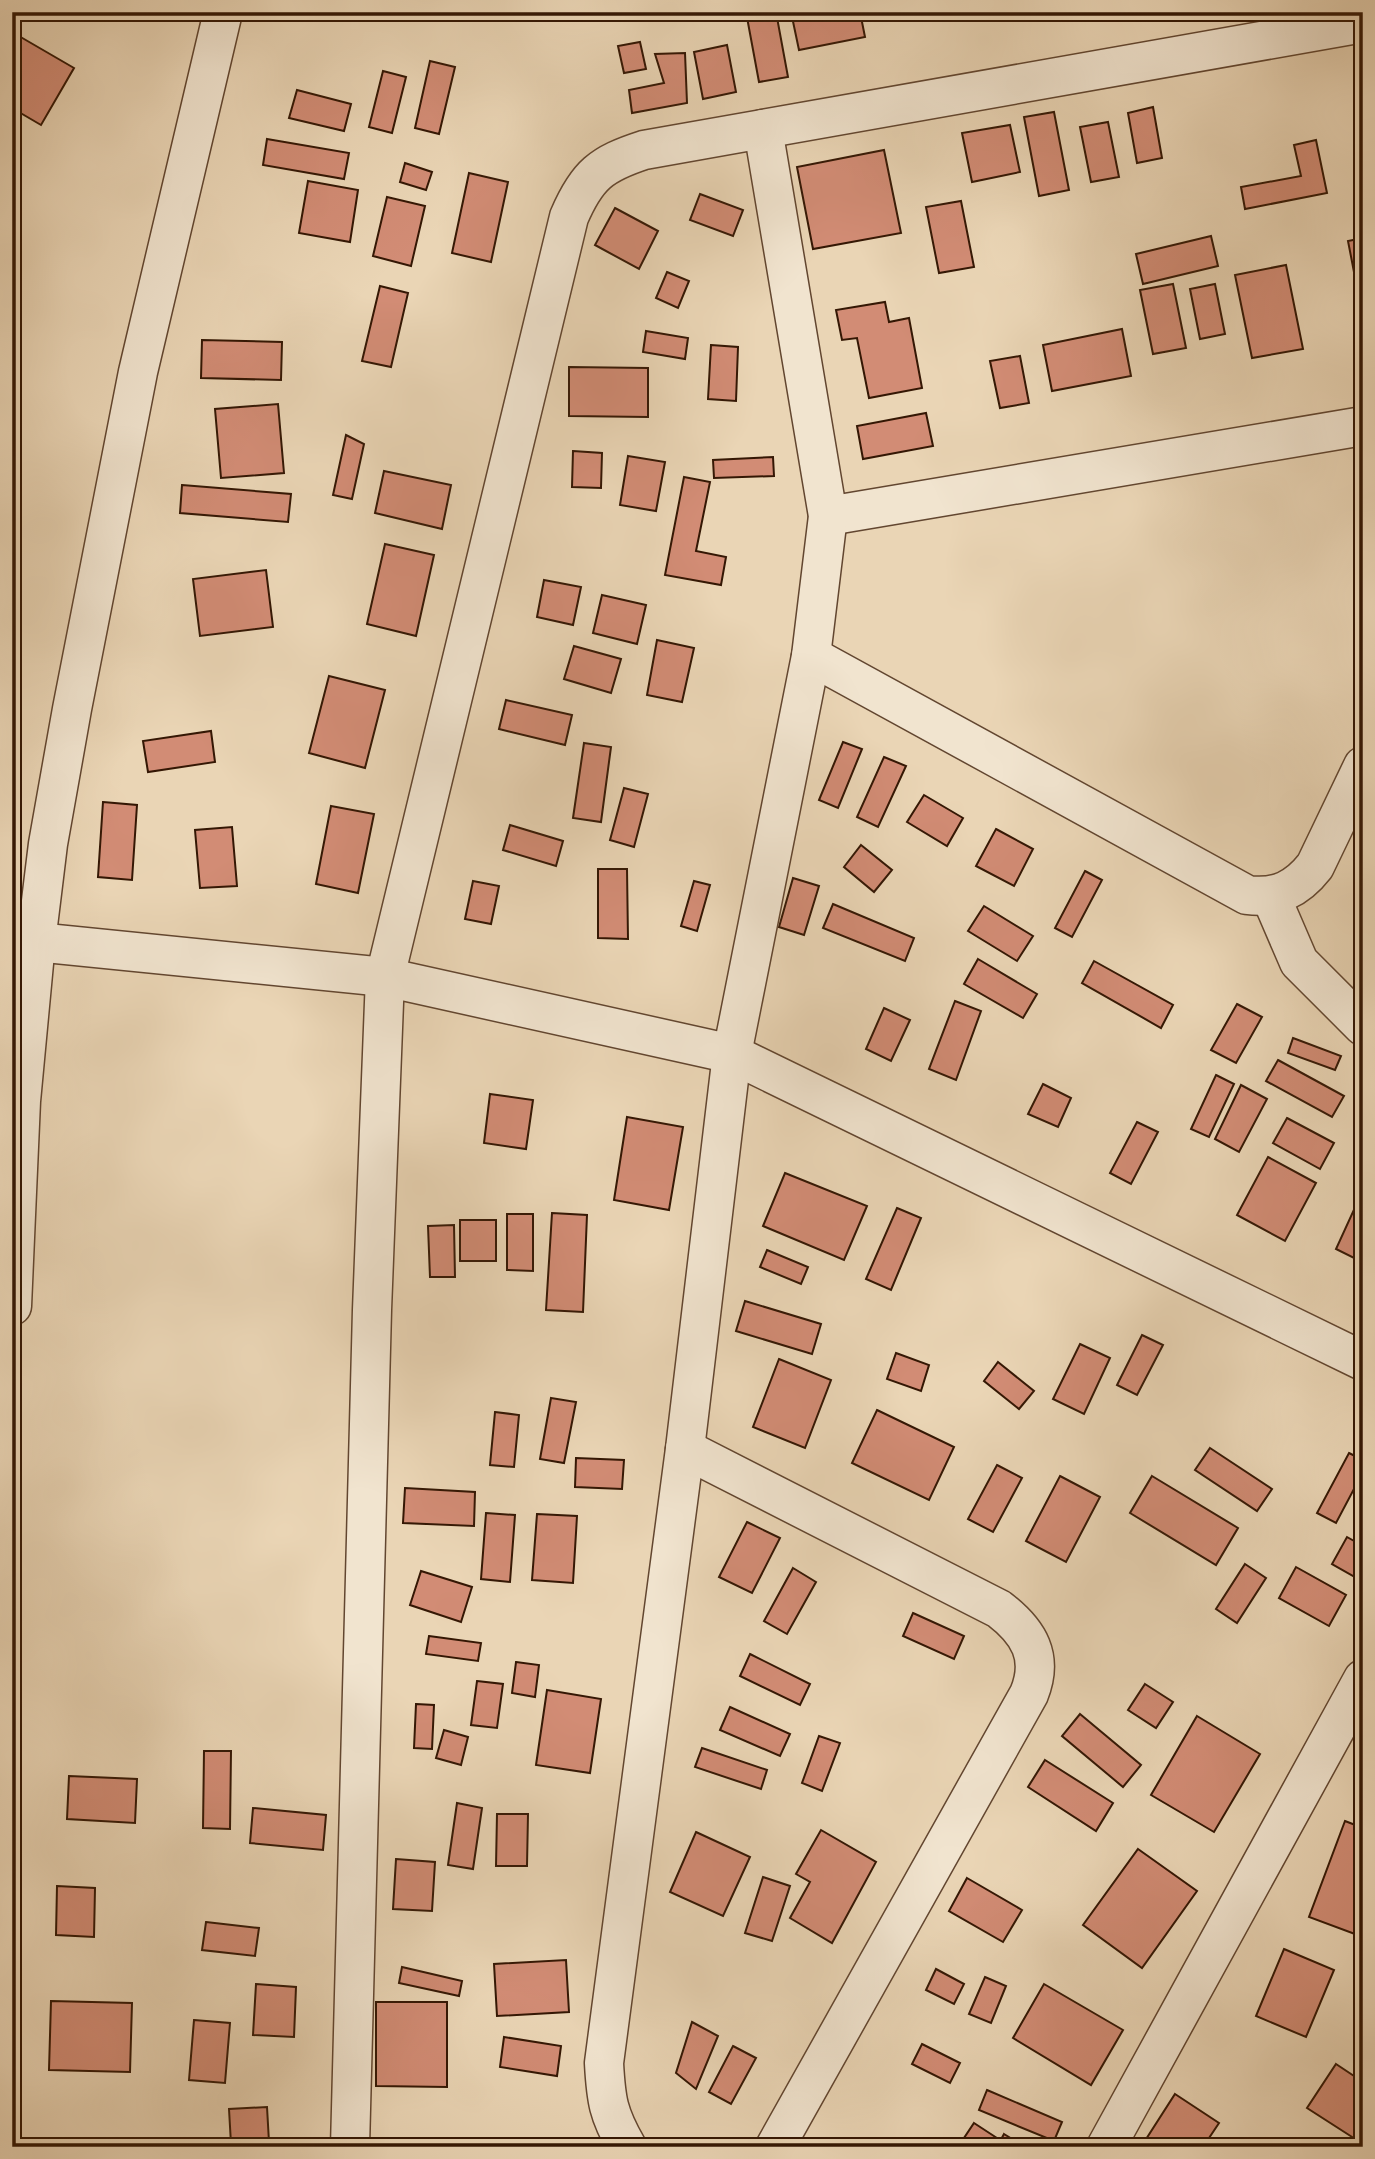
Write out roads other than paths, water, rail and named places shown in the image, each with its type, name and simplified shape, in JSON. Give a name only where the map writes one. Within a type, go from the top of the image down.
[{"type":"street","points":[[12,1306],[21,1101],[48,844],[138,372],[223,12]]},
{"type":"street","points":[[350,2147],[371,1338],[385,977],[569,217],[579,192],[593,176],[619,158],[644,150],[1363,23]]},
{"type":"street","points":[[627,2147],[615,2125],[606,2099],[604,2063],[685,1449],[732,1054],[811,656],[828,516],[763,129]]},
{"type":"street","points":[[828,516],[1363,426]]},
{"type":"street","points":[[811,656],[1247,895],[1271,897],[1296,886],[1307,877],[1315,866],[1363,766]]},
{"type":"street","points":[[1271,897],[1299,962],[1363,1026]]},
{"type":"street","points":[[36,942],[385,977],[732,1054],[1363,1361]]},
{"type":"street","points":[[685,1449],[999,1609],[1019,1625],[1032,1648],[1034,1658],[1036,1677],[1029,1694],[775,2147]]},
{"type":"street","points":[[1107,2147],[1363,1679]]}]
